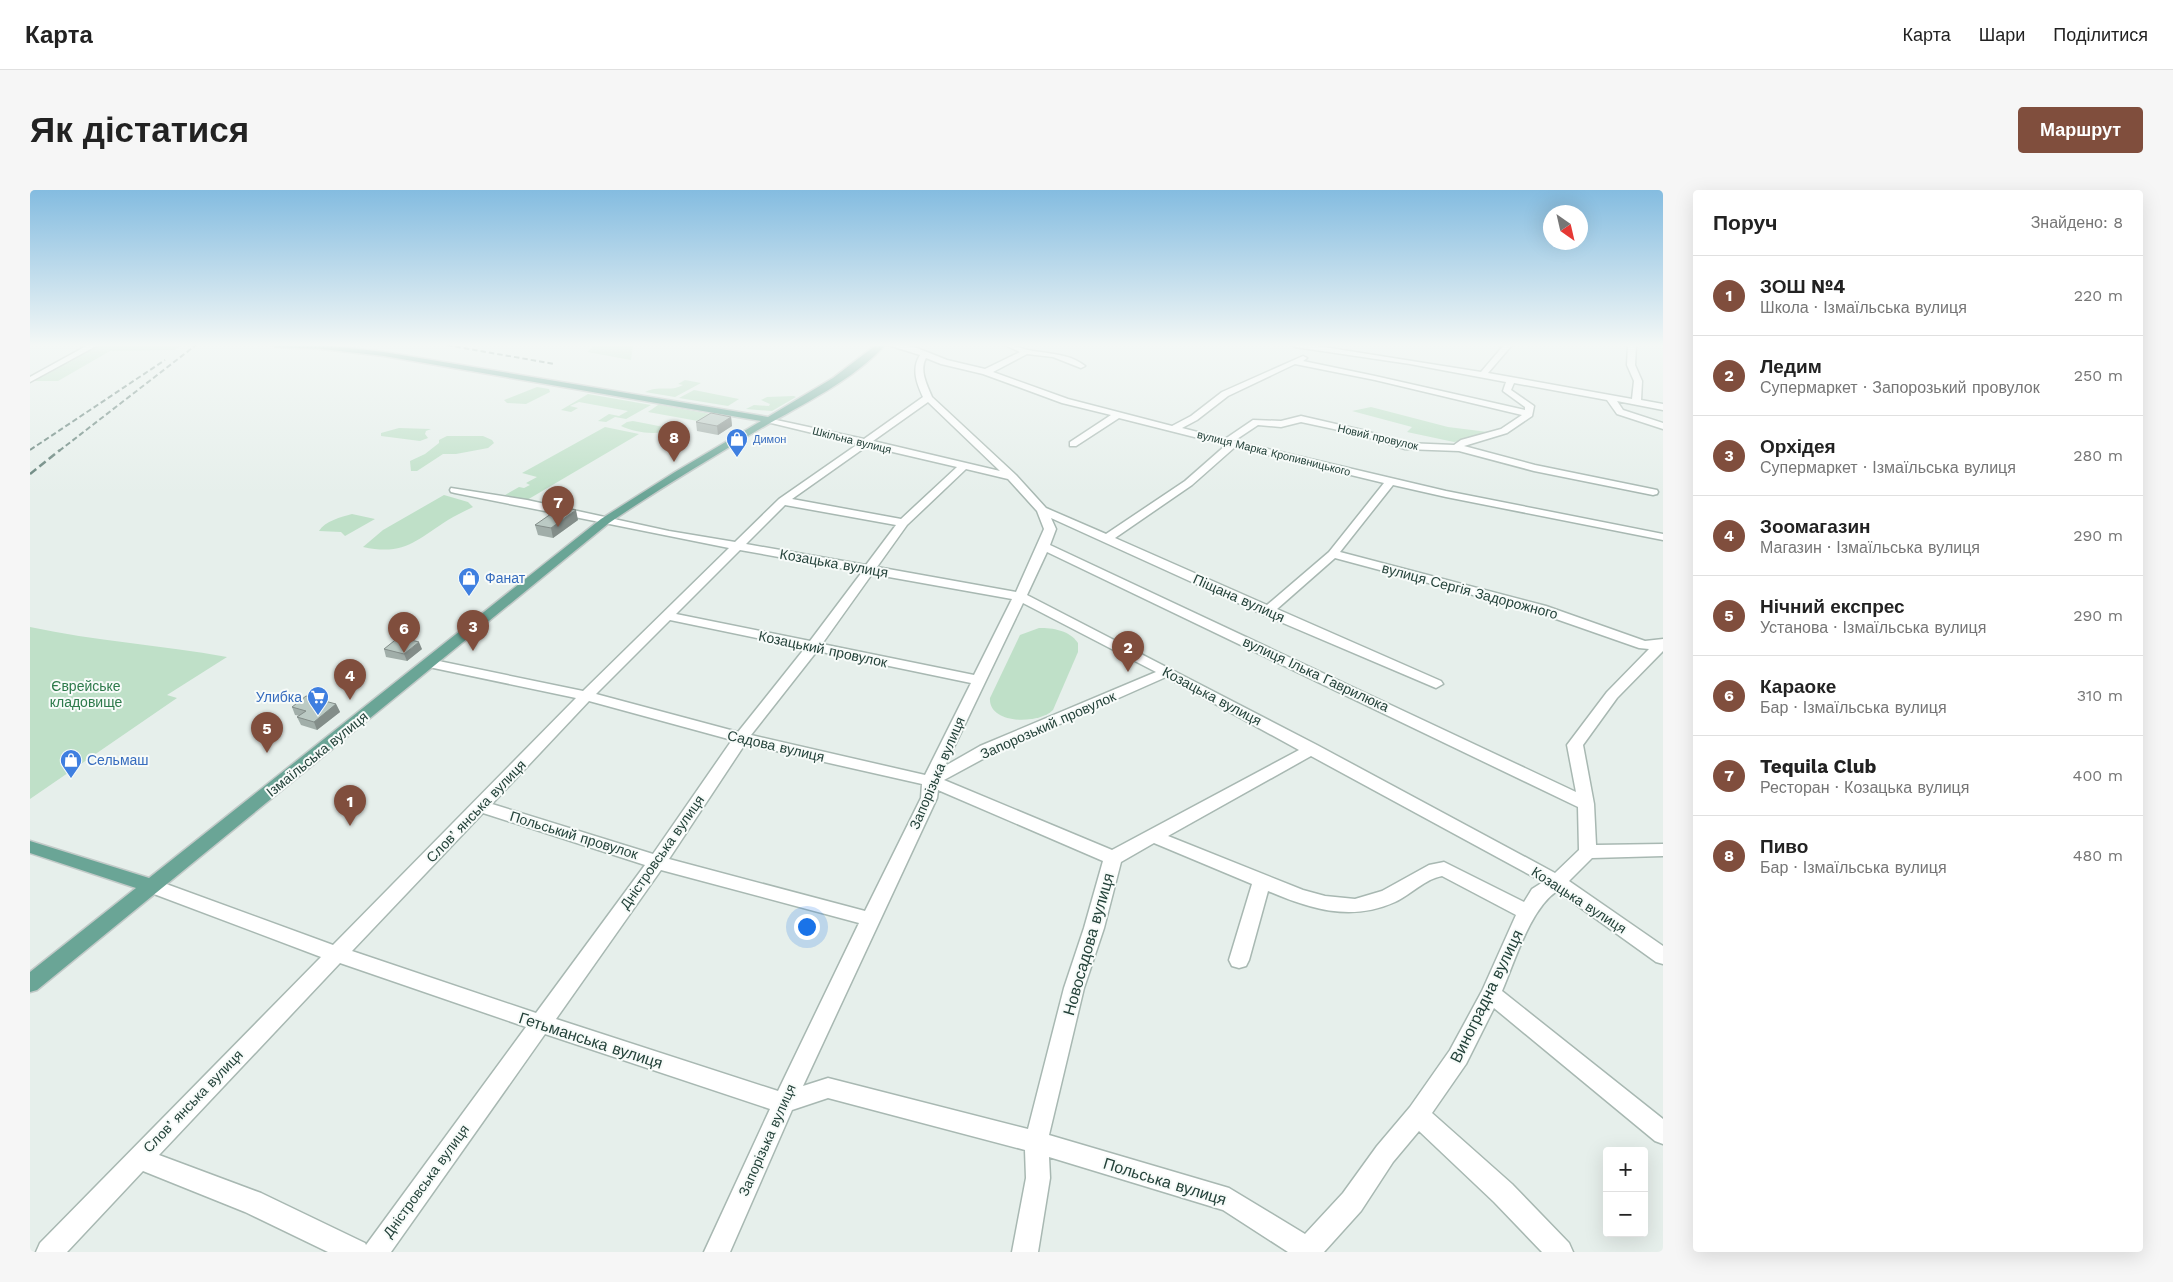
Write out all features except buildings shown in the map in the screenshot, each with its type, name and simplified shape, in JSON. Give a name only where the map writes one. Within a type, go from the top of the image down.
[{"type":"main road","name":"Шкільна вулиця","points":[[621,395],[770,420]]},
{"type":"main road","name":"Ізмаїльська вулиця","points":[[30,984],[605,521],[663,482],[812,395]]},
{"type":"main road","points":[[30,847],[152,886]]},
{"type":"street","points":[[926,395],[1012,477],[1042,510],[1050,529],[1057,524],[1072,524]]},
{"type":"street","name":"вулиця Марка Кропивницького","points":[[1046,395],[1230,443],[1391,481],[1663,537]]},
{"type":"street","points":[[1175,428],[1194,418],[1225,395]]},
{"type":"street","points":[[1446,395],[1529,414]]},
{"type":"street","points":[[1459,448],[1459,445],[1464,442],[1504,432],[1529,414],[1530,406],[1512,395]]},
{"type":"street","points":[[1588,395],[1663,407]]},
{"type":"street","points":[[1636,402],[1637,395]]},
{"type":"street","name":"Словʼянська вулиця","points":[[49,1252],[586,696],[783,501],[928,398]]},
{"type":"street","points":[[1610,398],[1620,412],[1663,426]]},
{"type":"street","points":[[1073,444],[1119,414]]},
{"type":"street","name":"Новий провулок","points":[[1106,539],[1213,464],[1230,443],[1256,422],[1281,424],[1301,419],[1359,432],[1406,446],[1459,448],[1534,468],[1653,492]]},
{"type":"street","name":"Шкільна вулиця","points":[[770,420],[1012,477]]},
{"type":"street","name":"Дністровська вулиця","points":[[376,1252],[539,1023],[657,862],[741,738],[812,647],[904,523],[964,466]]},
{"type":"street","points":[[1267,611],[1333,554],[1391,481]]},
{"type":"street","name":"Козацька вулиця","points":[[454,490],[737,546],[1020,596],[1167,672],[1557,882],[1663,956]]},
{"type":"street","points":[[783,501],[904,523]]},
{"type":"street","name":"Піщана вулиця","points":[[1042,510],[1436,684]]},
{"type":"street","name":"Запорізька вулиця","points":[[717,1252],[783,1103],[869,919],[929,798],[930,781],[1044,546],[1050,529]]},
{"type":"street","name":"вулиця Ілька Гаврилюка","points":[[1044,546],[1586,804]]},
{"type":"street","name":"вулиця Сергія Задорожного","points":[[1333,554],[1533,607],[1644,645],[1662,645]]},
{"type":"street","name":"Козацький провулок","points":[[668,616],[978,680]]},
{"type":"street","points":[[1662,645],[1612,695],[1576,745],[1586,804],[1588,852],[1663,850]]},
{"type":"street","name":"Садова вулиця","points":[[429,663],[586,696],[741,738],[930,781],[975,798],[1112,858]]},
{"type":"street","name":"Запорозький провулок","points":[[930,781],[986,750],[1167,672]]},
{"type":"street","name":"Новосадова вулиця","points":[[1025,1252],[1038,1178],[1036,1142],[1074,988],[1094,928],[1112,858],[1312,750]]},
{"type":"street","name":"Польський провулок","points":[[481,806],[657,862],[869,919]]},
{"type":"street","points":[[1154,837],[1308,899],[1325,903],[1355,906],[1388,897],[1434,870],[1444,869],[1527,912]]},
{"type":"street","name":"Виноградна вулиця","points":[[1308,1251],[1352,1202],[1385,1154],[1418,1115],[1458,1058],[1491,994],[1527,912],[1539,894],[1557,882],[1588,852]]},
{"type":"street","points":[[1239,960],[1262,881]]},
{"type":"street","name":"Гетьманська вулиця","points":[[152,886],[336,954],[783,1103]]},
{"type":"street","points":[[1491,994],[1663,1133]]},
{"type":"street","points":[[783,1103],[828,1088],[1036,1142]]},
{"type":"street","points":[[1418,1115],[1504,1193],[1560,1252]]},
{"type":"street","name":"Польська вулиця","points":[[1036,1142],[1230,1200],[1308,1251]]},
{"type":"street","points":[[138,1158],[252,1202],[356,1252]]},
{"type":"green space","points":[[518,395],[545,395],[526,404],[507,403],[504,400]]},
{"type":"green space","points":[[587,395],[651,405],[626,419],[615,417],[606,422],[598,421],[609,414],[619,416],[628,411],[579,402],[570,406],[578,408],[571,412],[561,410]]},
{"type":"green space","points":[[660,395],[680,395],[675,397]]},
{"type":"green space","points":[[685,395],[717,395],[739,399],[728,406],[679,398]]},
{"type":"green space","points":[[767,397],[796,397],[772,411],[746,409],[754,405],[769,406],[770,404],[761,400]]},
{"type":"green space","points":[[658,405],[710,414],[698,421],[648,412]]},
{"type":"green space","points":[[1371,407],[1448,427],[1496,433],[1454,442],[1407,432],[1412,427],[1352,411]]},
{"type":"green space","points":[[633,421],[669,428],[663,432],[651,433],[621,426]]},
{"type":"green space","points":[[605,427],[639,434],[527,500],[505,495],[519,487],[524,488],[530,485],[526,483],[537,477],[522,473]]},
{"type":"green space","points":[[399,428],[431,429],[426,431],[425,434],[428,438],[420,441],[381,436],[381,433]]},
{"type":"green space","points":[[447,436],[483,436],[494,443],[488,448],[456,454],[443,454],[417,471],[411,471],[410,461],[425,454],[439,443],[439,440]]},
{"type":"green space","points":[[444,495],[468,502],[473,507],[451,518],[418,540],[400,548],[377,549],[363,547],[383,530]]},
{"type":"green space","points":[[352,514],[375,519],[345,536],[341,532],[319,531],[329,522]]},
{"type":"green space","name":"Єврейське кладовище","points":[[30,627],[79,636],[227,657],[167,695],[177,698],[30,799]]},
{"type":"green space","points":[[1039,628],[1055,629],[1070,635],[1078,643],[1078,652],[1053,710],[1046,715],[1026,720],[1005,717],[997,713],[992,707],[990,698],[1020,635]]},
{"type":"railway","points":[[30,450],[113,395]]},
{"type":"railway","points":[[59,451],[132,395]]},
{"type":"railway","points":[[30,474],[60,450]]},
{"type":"place","name":"Димон","points":[[737,458]]},
{"type":"place","name":"Пиво","points":[[674,462]]},
{"type":"place","name":"Tequila Club","points":[[558,527]]},
{"type":"place","name":"Фанат","points":[[469,597]]},
{"type":"place","name":"Орхідея","points":[[473,651]]},
{"type":"place","name":"Караоке","points":[[404,653]]},
{"type":"place","name":"Ледим","points":[[1128,672]]},
{"type":"place","name":"Зоомагазин","points":[[350,700]]},
{"type":"place","name":"Улибка","points":[[318,716]]},
{"type":"place","name":"Нічний експрес","points":[[267,753]]},
{"type":"place","name":"Сельмаш","points":[[71,779]]},
{"type":"place","name":"ЗОШ №4","points":[[350,826]]}]
